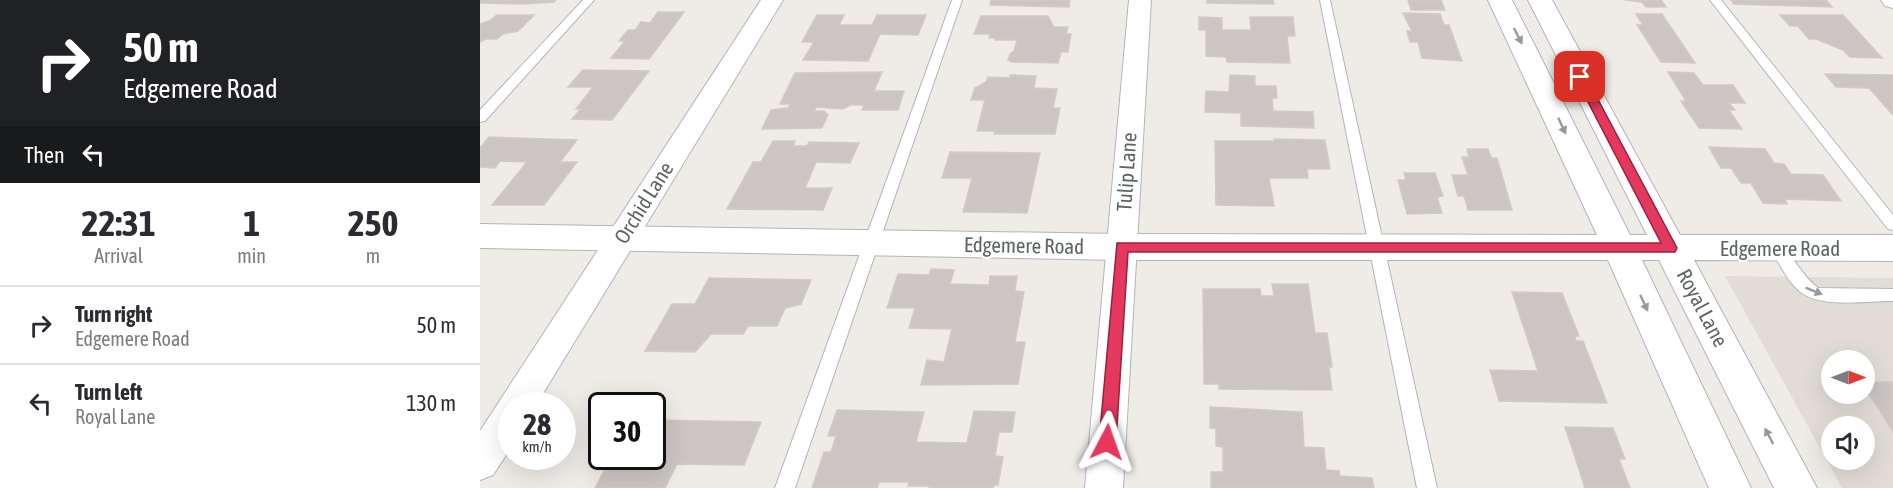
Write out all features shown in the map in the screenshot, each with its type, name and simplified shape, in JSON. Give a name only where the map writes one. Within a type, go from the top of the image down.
[{"type":"street","name":"Orchid Lane","points":[[525,392],[772,0]]},
{"type":"street","name":"Tulip Lane","points":[[1104,488],[1140,0]]},
{"type":"street","points":[[1500,0],[1537,73],[1730,488]]},
{"type":"street","name":"Royal Lane","points":[[1540,0],[1796,488]]},
{"type":"street","name":"Edgemere Road","points":[[480,236],[1121,247],[1893,248]]},
{"type":"street","points":[[480,463],[498,435]]},
{"type":"lane","points":[[480,118],[589,0]]},
{"type":"lane","points":[[784,488],[957,0]]},
{"type":"lane","points":[[1325,0],[1427,488]]},
{"type":"lane","points":[[1715,0],[1893,225]]},
{"type":"lane","points":[[1777,248],[1802,285],[1810,292],[1821,295],[1893,295]]},
{"type":"shaded area","points":[[1725,276],[1893,278],[1893,488],[1842,488],[1832,470],[1875,470],[1875,416],[1821,416],[1821,450]]},
{"type":"building","points":[[480,0],[556,0],[523,4],[480,3]]},
{"type":"building","points":[[991,0],[1070,0],[1069,7],[990,5]]},
{"type":"building","points":[[1207,0],[1273,0],[1274,4],[1207,3]]},
{"type":"building","points":[[1408,0],[1441,0],[1445,10],[1411,10]]},
{"type":"building","points":[[1625,0],[1661,0],[1666,7],[1646,7],[1642,2]]},
{"type":"building","points":[[1731,0],[1826,0],[1832,7],[1734,4]]},
{"type":"building","points":[[658,12],[684,12],[649,59],[611,58],[625,41],[619,41],[628,30],[635,30],[641,22],[650,23]]},
{"type":"building","points":[[1403,13],[1440,14],[1444,25],[1449,25],[1462,61],[1422,58],[1418,42],[1410,42],[1407,31],[1412,31]]},
{"type":"building","points":[[1636,14],[1662,14],[1695,63],[1661,62],[1637,25],[1643,25]]},
{"type":"building","points":[[497,15],[534,15],[518,31],[503,34],[497,39],[486,39],[480,42],[480,24]]},
{"type":"building","points":[[817,15],[844,15],[839,25],[872,25],[877,15],[926,15],[918,35],[880,34],[868,61],[803,60],[814,42],[802,42]]},
{"type":"building","points":[[1780,15],[1843,15],[1882,58],[1850,57],[1843,50],[1816,39],[1809,39],[1798,26],[1790,26]]},
{"type":"building","points":[[981,16],[1048,16],[1054,27],[1068,27],[1066,34],[1071,34],[1068,52],[1061,52],[1058,63],[1011,62],[1008,60],[1017,40],[995,40],[995,38],[989,38],[990,34],[974,34]]},
{"type":"building","points":[[1199,17],[1222,18],[1222,30],[1251,30],[1250,17],[1293,17],[1295,36],[1287,36],[1290,63],[1227,62],[1226,57],[1206,56],[1206,30],[1199,30]]},
{"type":"building","points":[[583,70],[649,71],[612,120],[572,119],[581,109],[576,109],[593,87],[568,87]]},
{"type":"building","points":[[882,72],[874,91],[904,91],[898,110],[862,110],[864,105],[850,105],[843,109],[816,107],[814,111],[824,111],[828,115],[822,128],[762,129],[771,110],[788,108],[790,104],[780,104],[795,73]]},
{"type":"building","points":[[1668,72],[1694,73],[1703,85],[1733,85],[1745,103],[1729,103],[1735,110],[1729,110],[1742,129],[1699,128],[1681,101],[1686,101]]},
{"type":"building","points":[[1825,74],[1893,75],[1893,115],[1869,88],[1836,87]]},
{"type":"building","points":[[1010,75],[1036,76],[1034,88],[1057,89],[1053,108],[1060,108],[1055,134],[994,134],[995,131],[977,131],[985,100],[971,100],[975,88],[986,82],[988,77],[1010,78]]},
{"type":"building","points":[[1230,75],[1255,76],[1255,86],[1276,86],[1277,98],[1272,98],[1273,111],[1313,112],[1314,128],[1241,126],[1241,113],[1205,112],[1206,91],[1229,92]]},
{"type":"building","points":[[489,137],[577,140],[560,162],[577,162],[544,205],[492,205],[527,162],[500,161],[495,168],[480,167],[480,148]]},
{"type":"building","points":[[1274,139],[1325,140],[1330,169],[1307,169],[1308,178],[1269,178],[1274,206],[1216,205],[1215,141],[1274,141]]},
{"type":"building","points":[[773,141],[795,141],[793,146],[807,146],[809,142],[859,143],[850,163],[816,162],[805,188],[832,188],[823,210],[727,209],[753,162],[761,162]]},
{"type":"building","points":[[1709,147],[1765,149],[1774,163],[1784,164],[1791,174],[1823,175],[1841,201],[1785,199],[1787,204],[1763,203],[1751,183],[1741,183],[1731,168],[1721,168]]},
{"type":"building","points":[[1467,149],[1488,149],[1491,158],[1497,158],[1512,210],[1468,210],[1464,196],[1458,196],[1452,175],[1468,175],[1462,157],[1469,157]]},
{"type":"building","points":[[950,152],[1040,153],[1027,213],[963,212],[972,178],[942,178]]},
{"type":"building","points":[[1404,173],[1435,173],[1443,196],[1437,197],[1442,213],[1407,214],[1398,180],[1406,180]]},
{"type":"building","points":[[931,269],[954,270],[950,284],[989,285],[990,276],[1017,276],[1015,291],[1024,292],[1015,342],[1025,342],[1018,384],[921,385],[927,360],[944,362],[952,329],[909,328],[915,308],[887,308],[898,274],[929,275]]},
{"type":"building","points":[[709,278],[811,280],[801,304],[785,308],[777,326],[748,326],[743,334],[711,334],[695,352],[645,351],[672,304],[695,304]]},
{"type":"building","points":[[1272,284],[1308,284],[1315,333],[1327,333],[1332,367],[1329,367],[1332,390],[1219,389],[1219,384],[1204,384],[1203,289],[1260,289],[1261,296],[1274,296]]},
{"type":"building","points":[[1512,292],[1562,293],[1579,336],[1575,336],[1576,341],[1583,341],[1607,403],[1499,401],[1490,370],[1538,371]]},
{"type":"building","points":[[1875,382],[1893,382],[1893,432],[1875,403]]},
{"type":"building","points":[[1210,407],[1302,412],[1304,447],[1324,448],[1326,470],[1339,471],[1340,476],[1372,478],[1374,488],[1211,488],[1211,472],[1223,472],[1223,447],[1216,446],[1216,428],[1210,428]]},
{"type":"building","points":[[837,410],[924,412],[916,442],[967,443],[974,411],[1015,412],[1012,432],[999,432],[995,456],[1003,457],[998,485],[994,485],[993,488],[929,488],[929,486],[908,486],[909,482],[879,482],[877,488],[812,488],[824,452],[831,452],[836,436],[828,436]]},
{"type":"building","points":[[666,420],[761,422],[744,465],[677,464],[665,488],[595,488],[605,470],[666,470]]},
{"type":"building","points":[[1565,427],[1613,428],[1625,459],[1619,459],[1630,488],[1585,488]]},
{"type":"route","points":[[1107,442],[1121,247],[1671,248],[1580,77]]}]
